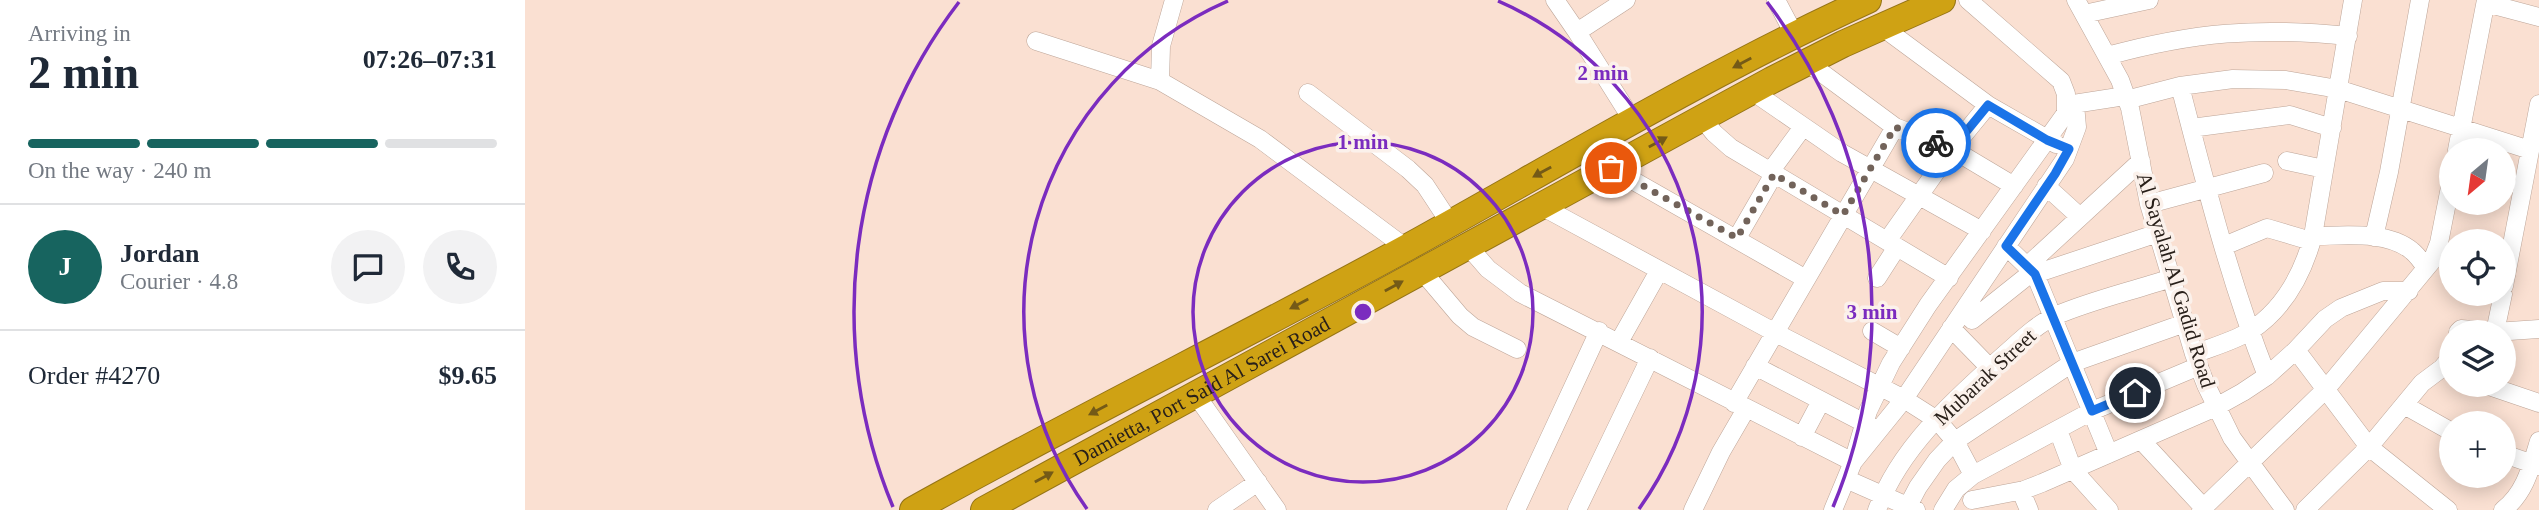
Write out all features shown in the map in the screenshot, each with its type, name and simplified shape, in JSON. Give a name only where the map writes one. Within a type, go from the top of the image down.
[{"type":"highway","name":"Damietta, Port Said Al Sarei Road","points":[[913,510],[1406,248],[1633,121],[1868,0]]},
{"type":"highway","name":"Damietta, Port Said Al Sarei Road","points":[[984,510],[1752,91],[1843,44],[1942,0]]},
{"type":"highway","points":[[1829,18],[1843,44]]},
{"type":"highway","points":[[1786,40],[1799,66]]},
{"type":"street","points":[[1160,81],[1161,46],[1174,0]]},
{"type":"street","points":[[1555,0],[1633,121]]},
{"type":"street","points":[[1577,32],[1626,0]]},
{"type":"street","points":[[1776,0],[1786,40]]},
{"type":"street","points":[[1853,462],[1880,432],[1904,399],[2046,186],[2069,149],[2077,127],[2061,81],[1968,0]]},
{"type":"street","points":[[2080,7],[2149,0]]},
{"type":"street","points":[[1943,510],[1956,489],[1973,475],[2250,331],[2268,317],[2284,299],[2297,280],[2312,239],[2353,0]]},
{"type":"street","points":[[2374,237],[2420,0]]},
{"type":"street","points":[[2459,138],[2486,1],[2539,17]]},
{"type":"street","name":"Al Sayalah Al Gadid Road","points":[[2080,7],[2126,98],[2149,205],[2197,360],[2216,407],[2232,438],[2285,510]]},
{"type":"street","points":[[1881,26],[1988,105],[2047,140],[2069,149]]},
{"type":"street","points":[[2107,56],[2154,43],[2250,31],[2299,31],[2348,36]]},
{"type":"street","points":[[1036,41],[1160,81],[1260,139],[1406,248]]},
{"type":"street","points":[[1799,66],[1895,127],[1952,149],[2014,186]]},
{"type":"street","points":[[2071,104],[2126,98],[2180,86],[2233,79],[2286,80],[2339,89],[2530,150]]},
{"type":"street","points":[[2180,86],[2224,246],[2267,376]]},
{"type":"street","points":[[1752,91],[1870,169],[1982,231]]},
{"type":"street","points":[[1308,93],[1408,169],[1425,185],[1450,223]]},
{"type":"street","points":[[1833,510],[1853,462],[1863,423],[1879,386],[1901,348],[2071,104]]},
{"type":"street","points":[[2515,229],[2539,104]]},
{"type":"street","points":[[1877,278],[1918,196],[1988,105]]},
{"type":"street","points":[[2191,128],[2290,115],[2332,128]]},
{"type":"street","points":[[1702,118],[1714,134],[1731,148],[1949,278]]},
{"type":"street","points":[[1737,238],[1772,173],[1803,127]]},
{"type":"street","points":[[1693,510],[1721,452],[1755,366],[1895,127]]},
{"type":"street","points":[[1972,320],[2031,270],[2080,217],[2141,161]]},
{"type":"street","points":[[2287,161],[2324,169]]},
{"type":"street","points":[[1611,168],[1806,279]]},
{"type":"street","points":[[2149,205],[2264,173]]},
{"type":"street","points":[[2046,186],[2080,217]]},
{"type":"street","points":[[1541,206],[1658,271],[1904,399],[1937,420],[1955,441],[1973,475]]},
{"type":"street","points":[[2141,440],[2203,509],[2326,389],[2409,291],[2432,261],[2445,215]]},
{"type":"street","points":[[2224,246],[2267,228],[2312,239],[2374,237],[2413,251],[2426,268]]},
{"type":"street","points":[[2031,270],[2158,233]]},
{"type":"street","points":[[1468,246],[1488,269],[1520,293],[1853,462]]},
{"type":"street","points":[[2006,246],[2031,270],[2109,454]]},
{"type":"street","points":[[1422,271],[1460,316],[1473,327],[1517,349]]},
{"type":"street","points":[[1619,342],[1658,271]]},
{"type":"street","name":"Mubarak Street","points":[[1880,502],[1896,470],[1937,420],[1990,368],[2053,317],[2171,278]]},
{"type":"street","points":[[1956,489],[1980,505],[2073,470],[2216,407],[2267,376],[2325,319],[2341,308],[2383,291],[2409,291]]},
{"type":"street","points":[[1846,479],[1880,502],[1912,508],[1918,486],[1955,441],[2072,363],[2185,323]]},
{"type":"street","points":[[1951,328],[1990,368]]},
{"type":"street","points":[[2516,331],[2539,329]]},
{"type":"street","points":[[1516,510],[1599,331]]},
{"type":"street","points":[[1873,331],[1901,348]]},
{"type":"street","points":[[2296,350],[2369,447],[2437,507]]},
{"type":"street","points":[[1577,510],[1650,358]]},
{"type":"street","points":[[1755,366],[1880,432]]},
{"type":"street","points":[[2305,510],[2369,447],[2428,377],[2439,370]]},
{"type":"street","points":[[1196,395],[1275,509]]},
{"type":"street","points":[[2516,395],[2539,403]]},
{"type":"street","points":[[1803,437],[1821,401]]},
{"type":"street","points":[[2404,405],[2439,425]]},
{"type":"street","points":[[2058,430],[2073,470],[2109,510]]},
{"type":"street","points":[[2503,510],[2519,496],[2535,465],[2539,441]]},
{"type":"street","points":[[2516,458],[2535,465]]},
{"type":"street","points":[[1217,510],[1258,482]]},
{"type":"street","points":[[2021,491],[2029,510]]},
{"type":"way so far","points":[[1611,168],[1737,238],[1774,174],[1843,215],[1895,127],[1936,143]]},
{"type":"route","points":[[1936,143],[1952,149],[1988,105],[2047,140],[2069,149],[2006,246],[2035,274],[2092,411],[2135,393]]}]
